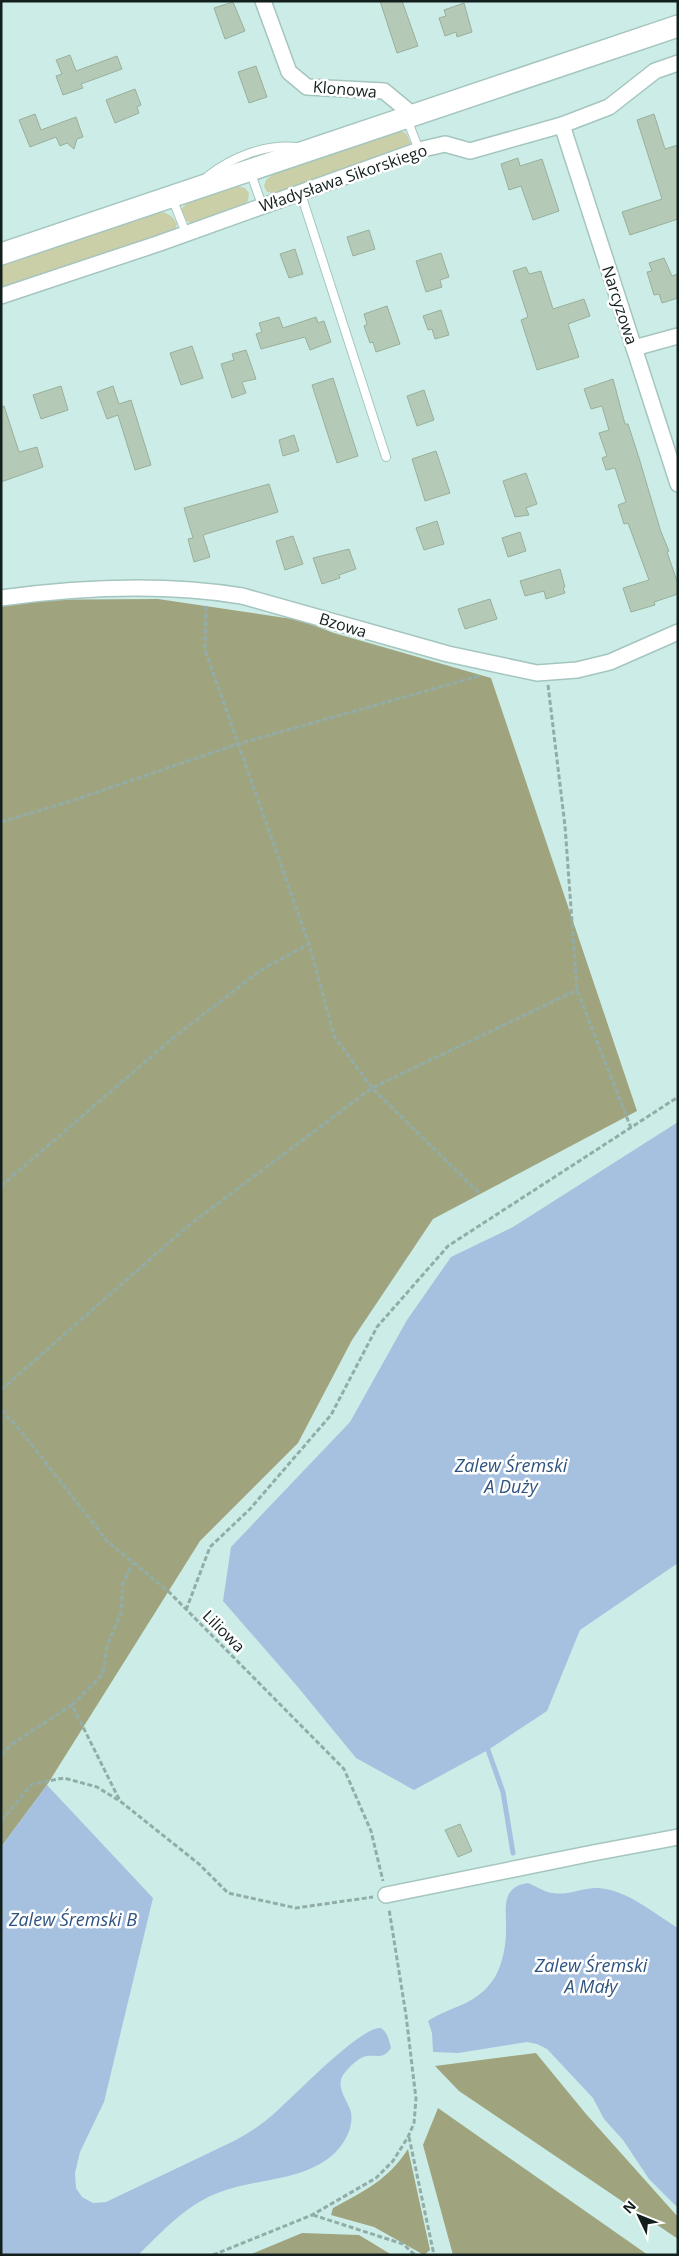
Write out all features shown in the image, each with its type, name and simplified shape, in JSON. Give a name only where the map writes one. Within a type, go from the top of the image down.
[{"type":"main road","points":[[1,254],[678,26]]},
{"type":"street","name":"Klonowa","points":[[263,1],[289,72],[307,87],[384,92],[410,116]]},
{"type":"street","name":"Władysława Sikorskiego","points":[[1,296],[186,233],[419,150],[445,144],[470,151],[562,125],[609,107],[656,71],[678,63]]},
{"type":"street","name":"Narcyzowa","points":[[562,125],[678,484]]},
{"type":"street","points":[[634,348],[678,336]]},
{"type":"street","name":"Bzowa","points":[[1,598],[104,589],[172,587],[207,590],[242,596],[448,654],[509,668],[537,672],[577,670],[610,662],[678,632]]},
{"type":"street","points":[[386,1895],[489,1873],[678,1838]]},
{"type":"lane","points":[[410,116],[419,150]]},
{"type":"lane","points":[[186,233],[181,193],[226,162],[279,145],[313,148]]},
{"type":"lane","points":[[250,170],[262,205]]},
{"type":"lane","points":[[300,191],[386,457]]},
{"type":"path","points":[[207,590],[205,650],[309,944],[334,1036],[372,1088],[480,1194]]},
{"type":"path","points":[[546,672],[565,826],[577,990],[631,1128]]},
{"type":"path","points":[[1,822],[68,802],[238,744],[481,676]]},
{"type":"path","points":[[1,1186],[180,1032],[261,970],[309,944]]},
{"type":"path","points":[[1,1390],[189,1225],[372,1088],[577,990]]},
{"type":"path","points":[[186,1610],[210,1547],[250,1509],[331,1415],[377,1327],[448,1246],[678,1097]]},
{"type":"path","name":"Liliowa","points":[[1,1410],[20,1430],[107,1541],[168,1591],[344,1769],[370,1831],[386,1895],[406,2015],[416,2099],[414,2123],[408,2137]]},
{"type":"path","points":[[1,1755],[12,1744],[72,1704],[103,1674],[107,1646],[121,1613],[123,1583],[133,1563]]},
{"type":"path","points":[[72,1704],[120,1801]]},
{"type":"path","points":[[1,1821],[32,1784],[64,1778],[97,1787],[120,1801],[199,1864],[228,1893],[296,1908],[386,1895]]},
{"type":"path","points":[[213,2255],[312,2215],[376,2178],[393,2161],[408,2137]]},
{"type":"path","points":[[408,2137],[434,2255]]},
{"type":"path","points":[[312,2215],[403,2244],[415,2255]]},
{"type":"green space","points":[[399,131],[406,133],[412,146],[277,194],[267,192],[264,186],[266,180],[277,171]]},
{"type":"green space","points":[[238,186],[245,188],[249,193],[248,201],[242,207],[193,224],[183,216],[182,208],[187,203]]},
{"type":"green space","points":[[158,212],[167,213],[173,218],[177,224],[174,233],[1,289],[1,264]]},
{"type":"green space","points":[[158,599],[299,620],[334,633],[491,678],[637,1111],[433,1219],[352,1340],[298,1443],[200,1541],[47,1785],[1,1847],[1,600]]},
{"type":"green space","points":[[536,2053],[586,2114],[678,2217],[678,2239],[459,2091],[435,2066]]},
{"type":"green space","points":[[438,2108],[648,2255],[453,2255],[423,2145]]},
{"type":"green space","points":[[408,2149],[430,2250],[424,2255],[374,2227],[331,2215],[333,2208],[384,2177]]},
{"type":"green space","points":[[302,2233],[359,2235],[392,2255],[249,2255]]},
{"type":"water","name":"Zalew Śremski A Duży","points":[[678,1122],[678,1563],[580,1630],[547,1711],[488,1750],[414,1790],[356,1758],[297,1686],[223,1601],[231,1547],[350,1422],[407,1320],[451,1257],[513,1227]]},
{"type":"water","name":"Zalew Śremski B","points":[[47,1785],[153,1898],[104,2102],[80,2152],[75,2173],[76,2188],[82,2197],[93,2203],[106,2202],[242,2137],[272,2115],[344,2049],[372,2030],[381,2028],[388,2037],[391,2048],[383,2055],[361,2058],[342,2077],[341,2089],[350,2109],[351,2122],[347,2136],[334,2154],[316,2166],[302,2172],[229,2189],[204,2199],[183,2213],[138,2255],[1,2255],[1,1847]]},
{"type":"water","name":"Zalew Śremski A Mały","points":[[528,1883],[546,1891],[559,1894],[593,1888],[620,1893],[678,1928],[678,2208],[649,2179],[623,2140],[604,2119],[593,2098],[547,2049],[527,2042],[458,2053],[433,2052],[432,2033],[428,2021],[464,2004],[488,1987],[500,1967],[504,1949],[506,1901],[512,1889]]},
{"type":"building","points":[[380,1],[402,1],[418,46],[397,53]]},
{"type":"building","points":[[233,2],[245,31],[225,39],[214,8]]},
{"type":"building","points":[[464,3],[472,32],[457,37],[456,32],[445,36],[439,18],[446,16],[444,10]]},
{"type":"building","points":[[70,55],[76,71],[117,56],[122,69],[81,84],[83,88],[63,95],[56,76],[62,74],[56,60]]},
{"type":"building","points":[[256,66],[267,97],[249,103],[238,72]]},
{"type":"building","points":[[135,89],[141,105],[137,107],[139,113],[115,123],[106,100]]},
{"type":"building","points":[[35,114],[41,130],[76,117],[83,137],[77,139],[74,149],[67,143],[60,146],[56,137],[30,147],[19,120]]},
{"type":"building","points":[[654,114],[665,149],[678,145],[678,219],[630,235],[622,212],[662,199],[637,120]]},
{"type":"building","points":[[518,158],[520,166],[542,159],[559,211],[533,220],[521,186],[509,190],[501,164]]},
{"type":"building","points":[[369,230],[375,249],[353,256],[347,237]]},
{"type":"building","points":[[295,249],[303,274],[289,278],[280,254]]},
{"type":"building","points":[[441,253],[449,277],[440,280],[442,287],[426,292],[416,261]]},
{"type":"building","points":[[664,258],[672,276],[678,274],[678,298],[662,303],[659,294],[654,295],[647,272],[652,271],[649,263]]},
{"type":"building","points":[[526,267],[529,274],[541,271],[553,309],[584,299],[590,316],[568,324],[579,357],[537,370],[521,320],[528,317],[513,271]]},
{"type":"building","points":[[387,306],[400,344],[376,352],[373,342],[370,343],[364,326],[367,324],[364,314]]},
{"type":"building","points":[[441,310],[449,335],[435,339],[432,329],[428,330],[423,316]]},
{"type":"building","points":[[279,317],[283,328],[316,317],[318,323],[324,321],[331,342],[310,350],[305,337],[261,349],[256,334],[262,332],[259,323]]},
{"type":"building","points":[[192,346],[203,378],[181,385],[170,353]]},
{"type":"building","points":[[246,350],[256,379],[242,382],[246,393],[232,398],[221,364],[234,360],[232,354]]},
{"type":"building","points":[[333,378],[358,456],[337,463],[312,385]]},
{"type":"building","points":[[613,379],[625,424],[628,424],[678,584],[678,594],[654,602],[655,605],[631,612],[623,588],[649,580],[628,523],[624,524],[618,505],[626,502],[615,468],[606,470],[602,458],[607,456],[599,433],[609,430],[602,406],[591,409],[584,389]]},
{"type":"building","points":[[61,386],[68,410],[41,419],[33,395]]},
{"type":"building","points":[[113,386],[119,404],[131,400],[151,465],[135,470],[118,415],[107,419],[97,392]]},
{"type":"building","points":[[424,390],[434,420],[417,426],[407,396]]},
{"type":"building","points":[[4,406],[19,452],[37,447],[43,467],[1,482],[1,407]]},
{"type":"building","points":[[294,435],[299,451],[283,456],[279,440]]},
{"type":"building","points":[[436,451],[450,493],[425,501],[412,459]]},
{"type":"building","points":[[526,473],[537,504],[526,508],[529,515],[515,517],[503,481]]},
{"type":"building","points":[[269,484],[278,512],[203,535],[210,557],[194,562],[188,539],[193,538],[184,508]]},
{"type":"building","points":[[437,521],[444,544],[424,550],[416,528]]},
{"type":"building","points":[[520,532],[526,551],[508,557],[502,538]]},
{"type":"building","points":[[293,536],[303,564],[285,570],[276,541]]},
{"type":"building","points":[[349,549],[356,569],[339,575],[340,578],[322,584],[313,558]]},
{"type":"building","points":[[560,569],[565,593],[546,599],[544,591],[525,596],[520,581]]},
{"type":"building","points":[[490,599],[497,619],[465,629],[458,609]]},
{"type":"building","points":[[460,1824],[472,1851],[458,1857],[445,1830]]},
{"type":"waterway","points":[[488,1750],[503,1792],[513,1853]]}]
